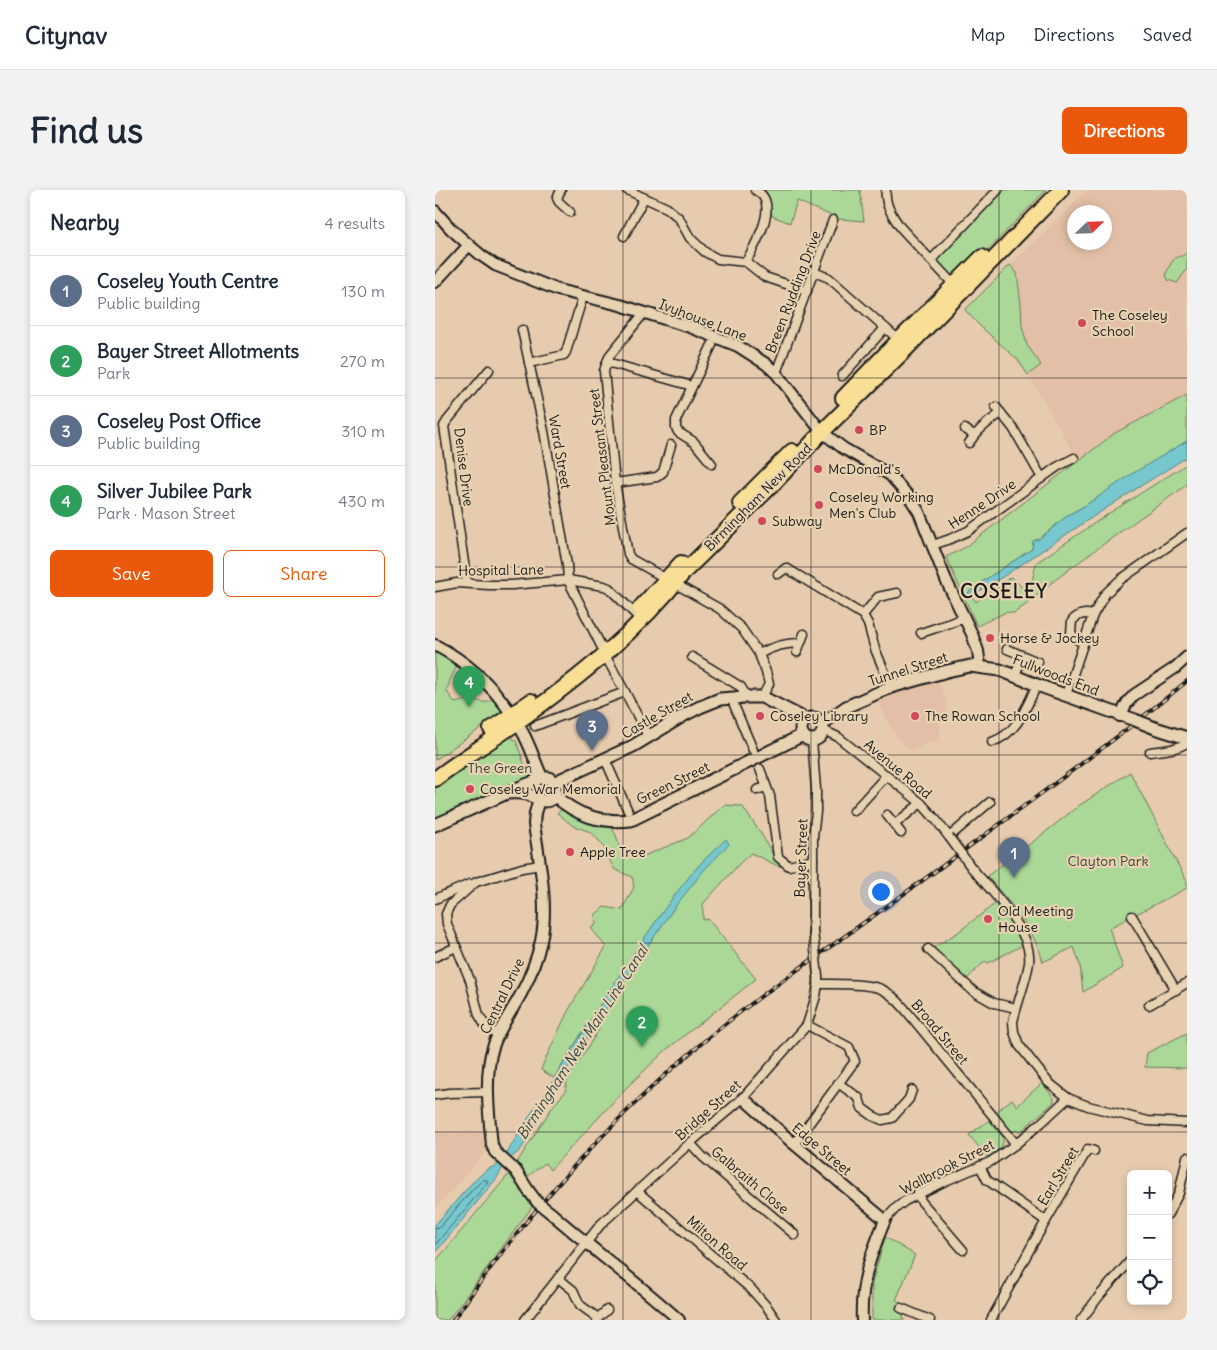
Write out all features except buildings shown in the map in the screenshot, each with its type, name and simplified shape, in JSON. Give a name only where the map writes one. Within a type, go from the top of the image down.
[{"type":"highway","name":"Birmingham New Road","points":[[603,651],[635,614],[671,581],[685,571],[774,483],[819,429],[957,289],[1049,190]]},
{"type":"highway","name":"Birmingham New Road","points":[[957,289],[1061,190]]},
{"type":"highway","name":"Birmingham New Road","points":[[435,779],[514,719],[554,685],[603,651],[641,620],[671,581]]},
{"type":"highway","name":"Birmingham New Road","points":[[435,768],[514,719]]},
{"type":"main road","name":"Fullwoods End","points":[[980,666],[1015,675],[1120,716],[1187,738]]},
{"type":"main road","name":"Tunnel Street","points":[[807,738],[819,738],[822,727],[846,707],[891,687],[947,671],[980,666]]},
{"type":"main road","name":"Castle Street","points":[[553,783],[649,738],[700,707],[720,700],[747,696],[762,697],[807,720]]},
{"type":"main road","points":[[807,738],[802,726],[807,720],[813,718],[822,727]]},
{"type":"main road","name":"Green Street","points":[[554,795],[574,811],[585,816],[617,822],[631,820],[807,738]]},
{"type":"main road","points":[[435,825],[507,793],[537,780],[549,778],[555,789],[554,795],[548,800],[519,792],[507,793]]},
{"type":"main road","points":[[536,798],[531,791],[537,780]]},
{"type":"street","points":[[561,190],[557,198],[570,212]]},
{"type":"street","points":[[627,190],[667,208],[679,218],[690,238],[705,252],[718,259],[746,262],[765,277],[807,291]]},
{"type":"street","points":[[746,262],[767,217],[763,195],[755,190]]},
{"type":"street","points":[[886,190],[885,195],[888,204],[901,228],[957,289]]},
{"type":"street","points":[[931,260],[998,190]]},
{"type":"street","points":[[624,236],[644,198]]},
{"type":"street","name":"Ivyhouse Lane","points":[[435,211],[469,245],[495,264],[558,290],[690,327],[738,346],[766,364],[776,373],[819,429],[843,448],[884,471],[898,483],[910,498],[919,512],[946,580],[972,634],[978,651],[980,666]]},
{"type":"street","name":"Breen Rydding Drive","points":[[776,373],[833,220]]},
{"type":"street","points":[[435,282],[469,245]]},
{"type":"street","points":[[814,272],[829,278],[903,344]]},
{"type":"street","points":[[529,363],[564,355],[583,296]]},
{"type":"street","points":[[644,313],[610,355],[607,362],[692,386]]},
{"type":"street","points":[[842,376],[885,328]]},
{"type":"street","name":"Ward Street","points":[[521,330],[544,431],[568,580]]},
{"type":"street","points":[[712,345],[676,420],[678,432],[694,442],[712,464]]},
{"type":"street","points":[[699,349],[708,354]]},
{"type":"street","name":"Mount Pleasant Street","points":[[607,362],[605,371],[615,483],[628,554],[631,559],[720,609],[742,629],[759,654],[767,672],[769,684],[762,697]]},
{"type":"street","name":"Denise Drive","points":[[467,583],[444,426],[489,370]]},
{"type":"street","points":[[969,444],[974,436],[999,410],[1013,428],[1041,478]]},
{"type":"street","points":[[965,429],[974,436]]},
{"type":"street","points":[[615,483],[657,477],[663,472],[671,445]]},
{"type":"street","name":"Henne Drive","points":[[933,546],[968,531],[1041,478],[1074,458]]},
{"type":"street","points":[[1066,696],[1093,615],[1105,594],[1187,533]]},
{"type":"street","points":[[778,574],[786,568],[863,615],[891,687]]},
{"type":"street","points":[[568,580],[649,738]]},
{"type":"street","name":"Hospital Lane","points":[[435,587],[457,583],[512,585],[568,580],[609,588],[635,614]]},
{"type":"street","points":[[863,615],[879,597],[895,596]]},
{"type":"street","points":[[1083,643],[1071,633],[1072,621],[1078,615],[1093,615]]},
{"type":"street","points":[[921,632],[965,618]]},
{"type":"street","points":[[797,652],[805,634]]},
{"type":"street","points":[[759,654],[769,648],[780,645],[800,643]]},
{"type":"street","points":[[435,645],[472,668],[489,685],[523,732],[537,780]]},
{"type":"street","points":[[1007,649],[1037,662]]},
{"type":"street","points":[[1015,675],[1023,656]]},
{"type":"street","points":[[693,657],[741,687],[747,696]]},
{"type":"street","points":[[1120,716],[1134,695],[1187,658]]},
{"type":"street","points":[[992,742],[998,740],[1019,722],[1037,685]]},
{"type":"street","points":[[535,726],[625,692]]},
{"type":"street","points":[[731,698],[753,750]]},
{"type":"street","name":"Avenue Road","points":[[822,727],[839,737],[921,803],[1019,926],[1029,951],[1027,970],[1013,1022],[1014,1032],[1019,1045],[1048,1082],[1068,1098],[1088,1106],[1148,1121],[1187,1123]]},
{"type":"street","name":"Bayer Street","points":[[807,738],[816,789],[813,836],[813,931],[818,981]]},
{"type":"street","points":[[1150,752],[1179,748],[1187,743]]},
{"type":"street","points":[[605,760],[628,811]]},
{"type":"street","points":[[760,769],[770,796],[779,857],[789,866],[813,860]]},
{"type":"street","points":[[855,810],[887,775]]},
{"type":"street","points":[[757,790],[767,787]]},
{"type":"street","name":"Central Drive","points":[[536,798],[534,824],[540,865],[544,924],[541,942],[531,974],[493,1047],[488,1065],[492,1145],[495,1152],[515,1171],[538,1203],[585,1243]]},
{"type":"street","points":[[949,837],[990,802]]},
{"type":"street","points":[[895,824],[921,803]]},
{"type":"street","points":[[887,815],[901,833]]},
{"type":"street","points":[[435,899],[477,882],[522,868],[540,865]]},
{"type":"street","points":[[477,882],[454,901],[446,914],[447,924],[470,980],[479,1015],[486,1027],[499,1035]]},
{"type":"street","points":[[1132,916],[1176,990]]},
{"type":"street","points":[[435,957],[456,948]]},
{"type":"street","points":[[928,949],[973,991],[994,1004],[1016,1008]]},
{"type":"street","name":"Bridge Street","points":[[525,1320],[601,1224],[690,1143],[743,1098],[807,1025],[816,996],[818,981]]},
{"type":"street","name":"Broad Street","points":[[818,981],[877,987],[893,997],[1016,1144]]},
{"type":"street","points":[[1149,1005],[1187,984]]},
{"type":"street","points":[[794,1144],[855,1061],[849,1047],[807,1025]]},
{"type":"street","points":[[838,1083],[859,1098],[862,1108],[882,1120],[892,1118],[909,1099],[913,1090]]},
{"type":"street","points":[[435,1095],[488,1092]]},
{"type":"street","name":"Edge Street","points":[[743,1098],[794,1144],[885,1220]]},
{"type":"street","name":"Wallbrook Street","points":[[885,1220],[905,1201],[990,1162],[1041,1124],[1068,1098]]},
{"type":"street","name":"Galbraith Close","points":[[690,1143],[703,1157],[795,1235]]},
{"type":"street","name":"Earl Street","points":[[1046,1221],[1088,1149],[1094,1152]]},
{"type":"street","points":[[1172,1208],[1179,1193],[1187,1157]]},
{"type":"street","points":[[980,1166],[987,1180],[1046,1221],[991,1320]]},
{"type":"street","name":"Milton Road","points":[[637,1191],[752,1290],[776,1320]]},
{"type":"street","points":[[918,1194],[921,1201],[963,1250]]},
{"type":"street","points":[[862,1320],[863,1285],[873,1248],[885,1220]]},
{"type":"street","points":[[585,1243],[679,1320]]},
{"type":"street","points":[[1081,1320],[1127,1265]]},
{"type":"street","points":[[558,1278],[573,1290],[580,1305],[597,1319],[607,1310]]},
{"type":"street","points":[[901,1308],[911,1316],[930,1320]]},
{"type":"shaded area","name":"The Coseley School","points":[[1087,190],[1187,190],[1187,395],[1115,433],[1078,461],[1033,382],[1018,360],[965,310],[1067,210],[1067,250],[1112,250],[1112,205],[1072,205]]},
{"type":"shaded area","name":"The Rowan School","points":[[937,679],[946,699],[947,713],[940,722],[940,742],[928,742],[913,752],[897,739],[878,701]]},
{"type":"shaded area","points":[[435,1131],[485,1132],[484,1154],[435,1209]]},
{"type":"green space","points":[[765,190],[860,190],[864,221],[839,219],[797,201],[790,223],[772,216]]},
{"type":"green space","points":[[998,190],[1046,190],[954,285],[931,260]]},
{"type":"green space","points":[[1187,252],[1187,269],[1177,283],[1168,280],[1166,274],[1172,261]]},
{"type":"green space","points":[[1010,265],[1017,273],[1022,326],[1027,345],[1041,365],[1028,375],[1018,360],[965,310]]},
{"type":"green space","points":[[1187,395],[1187,441],[1068,515],[1039,539],[1033,541],[1032,549],[977,585],[971,595],[976,602],[1011,577],[1023,588],[1032,582],[1036,563],[1108,514],[1187,464],[1187,485],[1053,581],[1020,609],[1014,613],[1006,612],[977,626],[946,557],[964,548],[1115,433]]},
{"type":"green space","points":[[435,649],[458,664],[446,690],[455,703],[468,700],[488,702],[497,697],[505,711],[435,760]]},
{"type":"green space","name":"The Green","points":[[506,734],[516,741],[530,780],[435,820],[435,786]]},
{"type":"green space","name":"Clayton Park","points":[[1130,772],[1187,882],[1187,888],[1109,928],[1123,968],[1083,992],[1080,965],[1074,947],[1043,962],[1034,938],[1027,927],[987,876],[1077,807]]},
{"type":"green space","points":[[724,805],[742,806],[760,832],[780,867],[751,853],[703,904],[703,920],[708,919],[756,979],[666,1050],[627,1087],[550,1170],[545,1163],[527,1177],[521,1166],[516,1164],[553,1106],[565,1092],[567,1080],[600,1028],[590,1020],[554,1078],[541,1070],[567,1013],[606,947],[591,928],[596,925],[595,915],[604,907],[622,910],[634,887],[632,877],[614,869],[602,844],[591,832],[573,826],[557,813],[563,809],[574,816],[612,828],[620,850],[641,857],[688,838]]},
{"type":"green space","points":[[996,903],[1016,928],[1025,944],[988,963],[985,961],[965,981],[933,948],[957,933]]},
{"type":"green space","points":[[1187,1033],[1187,1068],[1145,1067],[1147,1053]]},
{"type":"green space","points":[[1042,1083],[1054,1098],[1054,1102],[1021,1131],[1011,1131],[995,1113],[1012,1099],[1017,1106]]},
{"type":"green space","points":[[989,1120],[1004,1138],[999,1150],[987,1157],[969,1135]]},
{"type":"green space","points":[[509,1174],[532,1207],[448,1320],[435,1320],[435,1262]]},
{"type":"green space","points":[[885,1237],[915,1255],[896,1300],[901,1303],[899,1309],[904,1320],[872,1320],[872,1283]]},
{"type":"water","points":[[1187,441],[1187,457],[986,587],[972,598],[968,593],[1032,549],[1033,541],[1039,539],[1068,515]]},
{"type":"water","name":"Birmingham New Main Line Canal","points":[[726,839],[729,844],[705,869],[677,904],[623,982],[573,1060],[521,1149],[507,1162],[497,1178],[435,1253],[435,1225],[470,1185],[486,1170],[497,1165],[508,1152],[617,979],[672,898],[701,863]]},
{"type":"railway","points":[[453,1320],[508,1245],[568,1173],[667,1074],[756,1000],[1074,769],[1187,681]]},
{"type":"place","name":"The Coseley School","points":[[1082,323]]},
{"type":"place","name":"BP","points":[[859,430]]},
{"type":"place","name":"McDonald's","points":[[818,469]]},
{"type":"place","name":"Coseley Working Men's Club","points":[[819,505]]},
{"type":"place","name":"Subway","points":[[762,521]]},
{"type":"place","name":"Horse & Jockey","points":[[990,638]]},
{"type":"place","name":"Silver Jubilee Park","points":[[469,707]]},
{"type":"place","name":"Coseley Library","points":[[760,716]]},
{"type":"place","name":"The Rowan School","points":[[915,716]]},
{"type":"place","name":"Coseley Post Office","points":[[592,751]]},
{"type":"place","name":"Coseley War Memorial","points":[[470,789]]},
{"type":"place","name":"Apple Tree","points":[[570,852]]},
{"type":"place","name":"Coseley Youth Centre","points":[[1014,878]]},
{"type":"place","name":"Old Meeting House","points":[[988,919]]},
{"type":"place","name":"Bayer Street Allotments","points":[[642,1047]]},
{"type":"district","name":"COSELEY","points":[[1004,591]]}]
